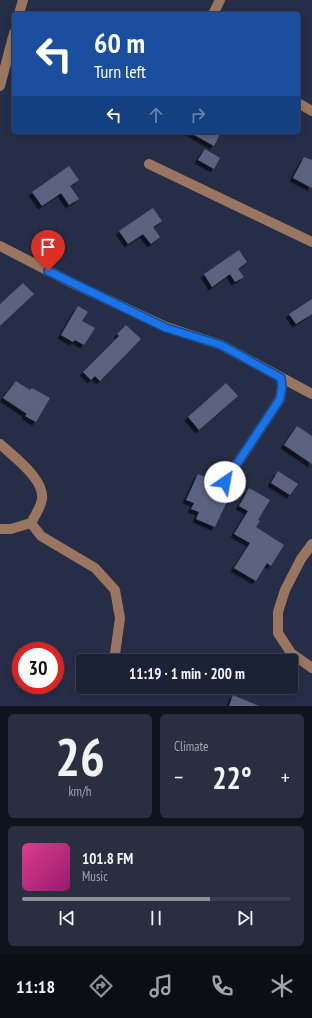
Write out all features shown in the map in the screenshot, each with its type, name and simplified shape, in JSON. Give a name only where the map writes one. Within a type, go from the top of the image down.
[{"type":"street","points":[[20,12],[23,0]]},
{"type":"street","points":[[214,12],[220,0]]},
{"type":"street","points":[[0,86],[12,41]]},
{"type":"street","points":[[300,104],[312,111]]},
{"type":"street","points":[[149,164],[312,242]]},
{"type":"street","points":[[0,246],[72,283],[166,328],[221,345],[312,394]]},
{"type":"street","points":[[225,482],[280,399],[282,387],[281,378]]},
{"type":"street","points":[[0,444],[31,473],[42,491],[42,502],[31,523],[11,529],[0,528]]},
{"type":"street","points":[[31,523],[41,536],[95,568],[115,590],[120,618],[115,654]]},
{"type":"street","points":[[312,544],[301,559],[285,590],[278,612],[278,633],[291,654],[312,668]]},
{"type":"building","points":[[193,134],[220,134],[214,146]]},
{"type":"building","points":[[205,149],[220,158],[214,169],[198,160]]},
{"type":"building","points":[[304,157],[312,160],[312,188],[293,178]]},
{"type":"building","points":[[69,166],[79,180],[70,186],[79,199],[69,205],[61,193],[42,206],[32,192]]},
{"type":"building","points":[[153,208],[162,221],[153,227],[160,237],[151,244],[143,234],[128,244],[119,231]]},
{"type":"building","points":[[239,250],[247,262],[238,269],[244,277],[235,282],[230,274],[212,287],[204,274]]},
{"type":"building","points":[[23,283],[34,294],[0,326],[0,304]]},
{"type":"building","points":[[312,299],[312,314],[296,324],[289,314]]},
{"type":"building","points":[[78,306],[88,312],[82,321],[95,328],[84,345],[75,340],[73,342],[61,335]]},
{"type":"building","points":[[126,325],[141,339],[100,381],[95,376],[91,380],[83,372],[119,336],[117,334]]},
{"type":"building","points":[[16,381],[30,390],[32,388],[50,398],[36,422],[25,416],[27,414],[3,398]]},
{"type":"building","points":[[226,383],[238,396],[199,430],[188,417]]},
{"type":"building","points":[[297,426],[312,436],[312,464],[284,445]]},
{"type":"building","points":[[278,471],[298,484],[290,495],[271,483]]},
{"type":"building","points":[[198,474],[214,481],[211,487],[230,495],[215,527],[196,519],[199,512],[191,509],[194,503],[186,500]]},
{"type":"building","points":[[249,488],[270,500],[258,520],[260,521],[256,527],[284,545],[271,566],[267,563],[256,581],[234,568],[250,543],[234,534],[248,511],[239,506]]},
{"type":"building","points":[[233,695],[259,706],[229,706]]},
{"type":"route","points":[[48,271],[166,328],[221,345],[281,378],[282,387],[280,399],[225,482]]}]
